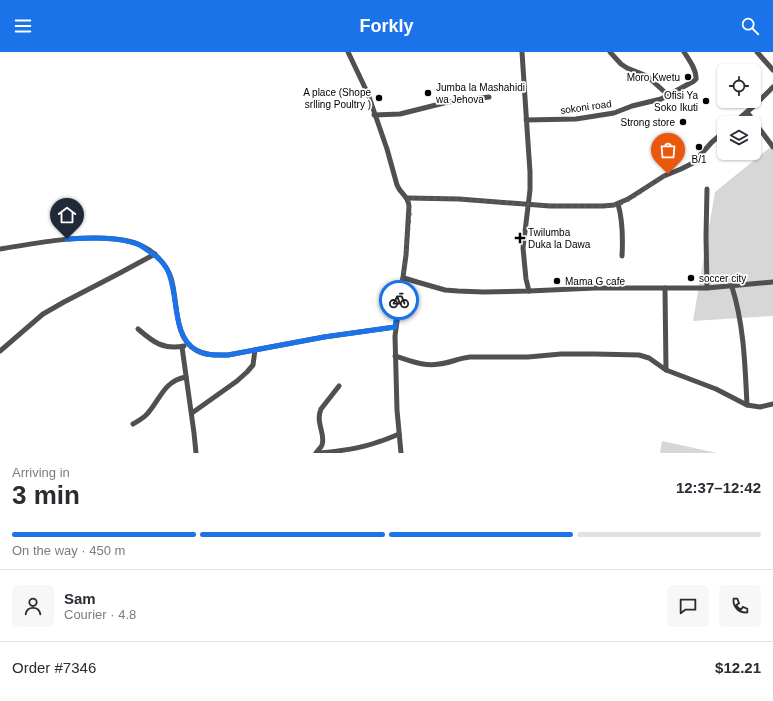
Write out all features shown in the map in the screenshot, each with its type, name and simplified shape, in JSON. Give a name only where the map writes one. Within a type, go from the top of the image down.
[{"type":"street","points":[[348,52],[368,94],[374,115],[385,143],[397,185],[408,198],[410,212],[404,278],[395,327],[397,410],[401,453]]},
{"type":"street","points":[[522,52],[530,172],[523,248],[526,279],[529,291]]},
{"type":"street","points":[[610,52],[621,64],[647,76],[668,95]]},
{"type":"street","name":"sokoni road","points":[[526,120],[576,119],[614,113],[632,106],[661,99],[697,78],[694,69],[684,52]]},
{"type":"street","points":[[757,52],[773,70]]},
{"type":"street","points":[[742,116],[773,87]]},
{"type":"street","points":[[374,115],[400,114],[448,102],[488,97]]},
{"type":"street","points":[[747,112],[773,147]]},
{"type":"street","points":[[408,198],[459,199],[528,205],[611,206],[628,200],[664,176],[693,163],[717,138]]},
{"type":"street","points":[[707,189],[707,288]]},
{"type":"street","points":[[618,204],[622,226],[622,256]]},
{"type":"street","points":[[0,249],[67,239],[108,238],[138,244],[154,254],[163,262],[171,278],[180,328],[183,336],[189,345],[196,351],[207,354],[228,355],[324,337],[395,327]]},
{"type":"street","points":[[0,351],[43,314],[154,254]]},
{"type":"street","points":[[404,278],[444,290],[483,292],[595,288],[707,288],[732,287],[773,282]]},
{"type":"street","points":[[732,287],[736,298],[741,324],[747,405]]},
{"type":"street","points":[[665,288],[666,370]]},
{"type":"street","points":[[138,330],[150,340],[170,348],[189,345]]},
{"type":"street","points":[[182,347],[192,413],[196,453]]},
{"type":"street","points":[[192,413],[237,381],[247,372],[253,365],[255,350]]},
{"type":"street","points":[[395,356],[436,365],[464,357],[528,357],[567,354],[639,355],[649,358],[666,370],[716,389],[747,405],[760,407],[773,404]]},
{"type":"street","points":[[133,424],[147,414],[170,383],[179,378],[186,377]]},
{"type":"street","points":[[316,453],[322,446],[323,441],[319,421],[320,413],[339,386]]},
{"type":"street","points":[[319,453],[348,450],[365,446],[399,434]]},
{"type":"shaded area","points":[[773,145],[773,316],[693,321],[715,192],[754,160],[761,160],[761,155]]},
{"type":"shaded area","points":[[662,441],[717,453],[660,453]]},
{"type":"way so far","points":[[399,300],[404,278],[410,212],[408,198],[459,199],[550,206],[611,206],[628,200],[668,174]]},
{"type":"place","name":"Moro Kwetu","points":[[688,77]]},
{"type":"place","name":"Jumba la Mashahidi wa Jehova","points":[[428,93]]},
{"type":"place","name":"A place (Shope srlling Poultry )","points":[[379,98]]},
{"type":"place","name":"Ofisi Ya Soko Ikuti","points":[[706,101]]},
{"type":"place","name":"Strong store","points":[[683,122]]},
{"type":"place","name":"B/1","points":[[699,147]]},
{"type":"place","name":"Twilumba Duka la Dawa","points":[[520,238]]},
{"type":"place","name":"soccer city","points":[[691,278]]},
{"type":"place","name":"Mama G cafe","points":[[557,281]]},
{"type":"route","points":[[67,239],[108,238],[126,241],[138,244],[154,254],[163,262],[171,278],[180,328],[183,336],[189,345],[196,351],[207,354],[228,355],[324,337],[395,327],[399,300]]}]
